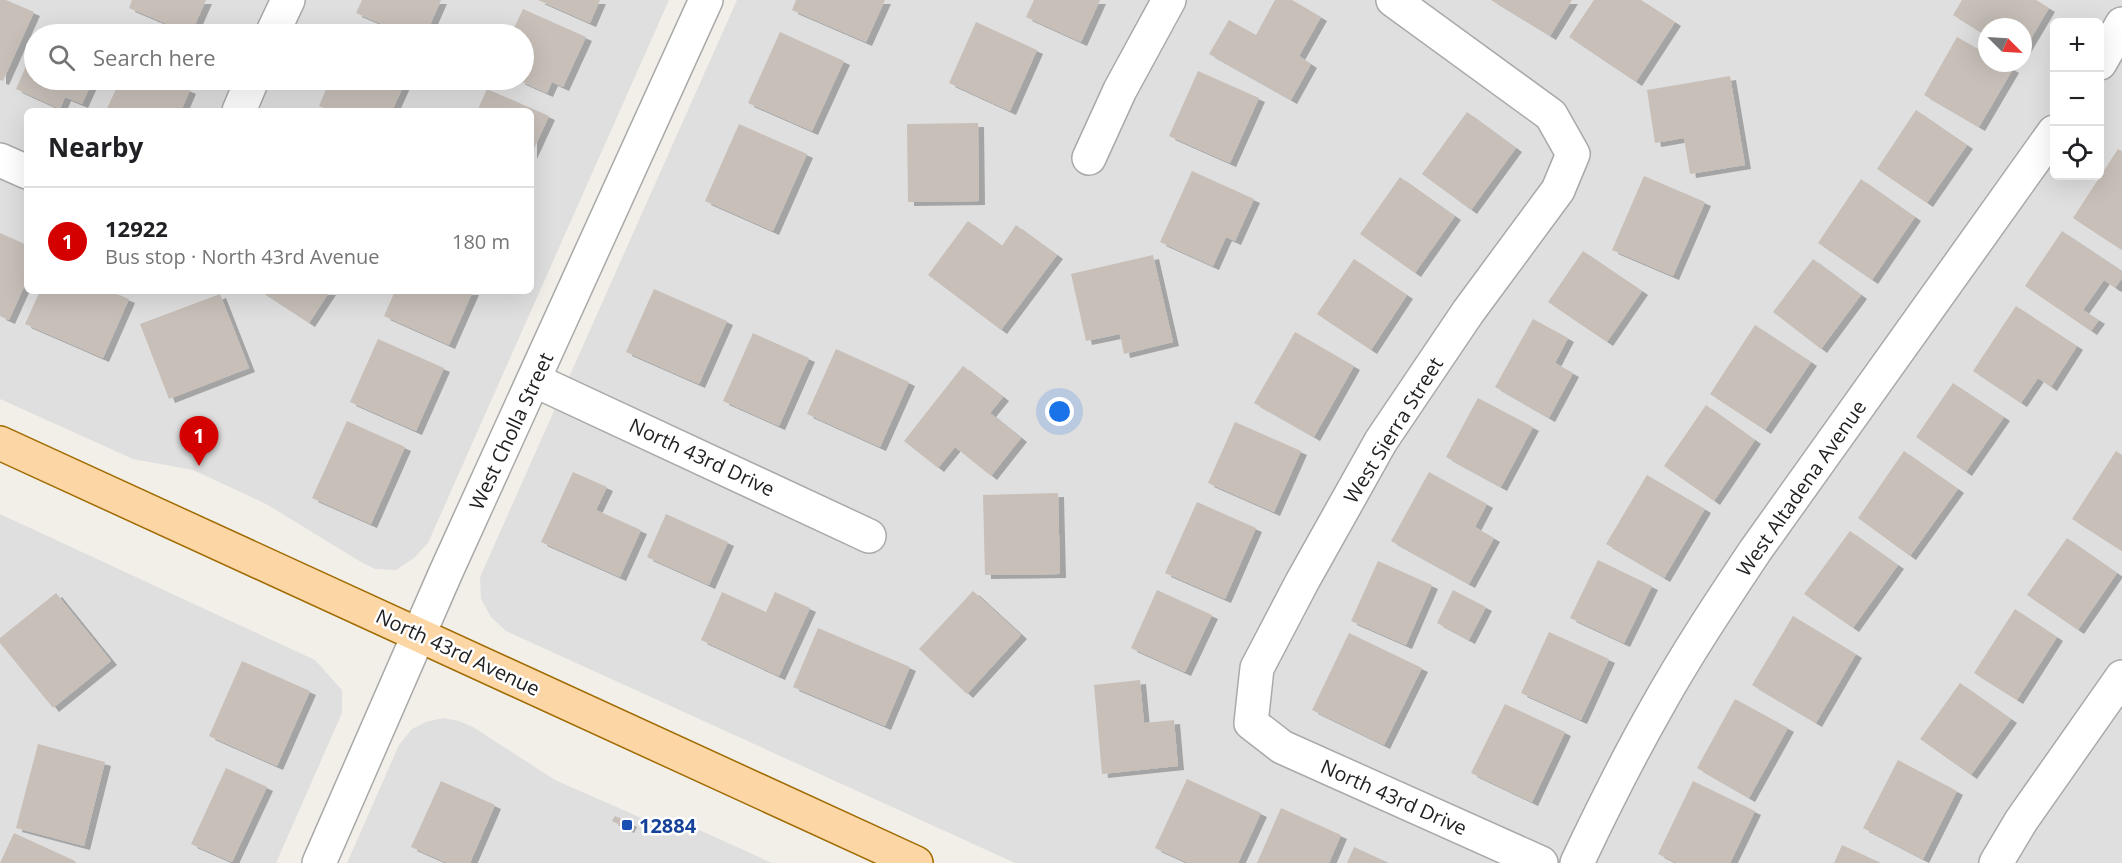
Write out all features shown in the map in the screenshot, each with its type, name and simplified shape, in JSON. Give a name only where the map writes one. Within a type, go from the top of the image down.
[{"type":"main road","name":"North 43rd Avenue","points":[[0,443],[916,863]]},
{"type":"street","points":[[277,24],[288,0]]},
{"type":"street","name":"West Cholla Street","points":[[319,863],[446,572],[706,0]]},
{"type":"street","points":[[1089,158],[1120,90],[1169,0]]},
{"type":"street","name":"West Sierra Street","points":[[1251,723],[1257,668],[1336,521],[1388,431],[1468,312],[1558,190],[1573,154],[1551,115],[1393,0]]},
{"type":"street","points":[[2104,56],[2122,24]]},
{"type":"street","points":[[239,108],[247,90]]},
{"type":"street","name":"West Altadena Avenue","points":[[1577,863],[1656,707],[1711,616],[2050,139]]},
{"type":"street","points":[[0,160],[24,171]]},
{"type":"street","name":"North 43rd Drive","points":[[534,380],[869,536]]},
{"type":"street","points":[[1996,863],[2021,821],[2122,676]]},
{"type":"street","name":"North 43rd Drive","points":[[1251,723],[1282,747],[1541,863]]},
{"type":"shaded area","points":[[0,0],[669,0],[428,543],[414,558],[396,570],[375,569],[266,504],[193,470],[133,459],[0,399]]},
{"type":"shaded area","points":[[737,0],[2122,0],[2122,863],[1015,863],[506,631],[491,617],[481,599],[480,577]]},
{"type":"shaded area","points":[[0,514],[315,660],[342,690],[342,713],[276,863],[0,863]]},
{"type":"shaded area","points":[[443,718],[473,727],[555,780],[646,820],[695,828],[772,863],[347,863],[399,745],[412,729],[426,722]]},
{"type":"building","points":[[0,0],[6,0],[34,12],[29,24],[24,24],[24,34],[3,81],[0,80]]},
{"type":"building","points":[[132,0],[206,0],[195,24],[167,24],[129,8]]},
{"type":"building","points":[[362,0],[441,0],[430,24],[382,24],[356,13]]},
{"type":"building","points":[[538,0],[600,0],[590,23]]},
{"type":"building","points":[[796,0],[885,0],[866,42],[792,10]]},
{"type":"building","points":[[1034,0],[1100,0],[1081,42],[1026,17]]},
{"type":"building","points":[[1275,0],[1292,0],[1321,17],[1299,56],[1311,64],[1291,100],[1209,54],[1229,20],[1256,35]]},
{"type":"building","points":[[1491,0],[1572,0],[1550,36]]},
{"type":"building","points":[[1594,0],[1641,0],[1675,22],[1636,82],[1569,37]]},
{"type":"building","points":[[1962,0],[2036,0],[2049,8],[2032,37],[2032,18],[1978,18],[1978,30],[1953,15]]},
{"type":"building","points":[[523,9],[586,37],[563,87],[552,82],[547,93],[534,87],[534,24],[516,24]]},
{"type":"building","points":[[976,22],[1037,50],[1010,111],[949,83]]},
{"type":"building","points":[[780,32],[844,61],[812,131],[748,103]]},
{"type":"building","points":[[1957,37],[1978,49],[1978,72],[2011,72],[1979,127],[1924,95]]},
{"type":"building","points":[[24,71],[24,90],[88,90],[82,104],[65,97],[60,108],[58,108],[16,89]]},
{"type":"building","points":[[1198,71],[1259,98],[1230,163],[1169,136]]},
{"type":"building","points":[[1730,76],[1745,165],[1690,174],[1684,138],[1655,143],[1647,90]]},
{"type":"building","points":[[115,90],[190,90],[182,108],[107,108]]},
{"type":"building","points":[[326,90],[401,90],[393,108],[323,108],[319,106]]},
{"type":"building","points":[[487,90],[489,90],[531,108],[478,108]]},
{"type":"building","points":[[534,109],[549,116],[534,148]]},
{"type":"building","points":[[1916,110],[1967,145],[1927,203],[1877,169]]},
{"type":"building","points":[[1467,112],[1516,148],[1471,210],[1422,174]]},
{"type":"building","points":[[978,123],[979,201],[908,202],[907,124]]},
{"type":"building","points":[[739,124],[807,154],[773,231],[705,201]]},
{"type":"building","points":[[2118,149],[2122,151],[2122,250],[2073,218],[2098,180],[2104,180],[2104,170]]},
{"type":"building","points":[[1192,171],[1254,199],[1235,241],[1226,237],[1213,266],[1160,242]]},
{"type":"building","points":[[1644,176],[1705,202],[1673,276],[1612,250]]},
{"type":"building","points":[[1400,177],[1455,216],[1415,273],[1360,234]]},
{"type":"building","points":[[1861,179],[1915,217],[1872,280],[1818,243]]},
{"type":"building","points":[[968,221],[1002,246],[1016,225],[1057,255],[1001,330],[928,275]]},
{"type":"building","points":[[2062,231],[2122,271],[2122,278],[2115,288],[2104,280],[2083,310],[2099,320],[2091,331],[2025,286]]},
{"type":"building","points":[[0,233],[24,244],[24,287],[9,320],[0,316]]},
{"type":"building","points":[[1583,251],[1642,291],[1607,342],[1548,302]]},
{"type":"building","points":[[1153,255],[1173,342],[1124,354],[1120,334],[1086,341],[1071,274]]},
{"type":"building","points":[[1354,259],[1407,295],[1371,350],[1317,314]]},
{"type":"building","points":[[1813,259],[1861,295],[1821,349],[1773,312]]},
{"type":"building","points":[[654,289],[727,321],[699,384],[626,352]]},
{"type":"building","points":[[39,294],[117,294],[129,299],[103,358],[25,324]]},
{"type":"building","points":[[220,294],[249,368],[169,399],[140,324]]},
{"type":"building","points":[[265,294],[328,294],[309,323]]},
{"type":"building","points":[[394,294],[472,294],[449,345],[384,316]]},
{"type":"building","points":[[2016,306],[2077,346],[2051,387],[2038,378],[2021,403],[1973,371]]},
{"type":"building","points":[[1533,319],[1568,338],[1555,363],[1573,373],[1549,418],[1495,387]]},
{"type":"building","points":[[1755,325],[1811,362],[1765,430],[1710,394]]},
{"type":"building","points":[[1295,332],[1354,366],[1314,437],[1254,403]]},
{"type":"building","points":[[753,333],[809,358],[779,426],[723,401]]},
{"type":"building","points":[[378,339],[444,368],[416,431],[350,402]]},
{"type":"building","points":[[836,349],[909,382],[880,447],[807,414]]},
{"type":"building","points":[[963,366],[1003,397],[990,413],[1021,438],[991,476],[955,447],[938,468],[904,441]]},
{"type":"building","points":[[1953,383],[2004,417],[1966,472],[1916,437]]},
{"type":"building","points":[[1478,398],[1533,427],[1501,487],[1446,457]]},
{"type":"building","points":[[1706,405],[1755,440],[1714,501],[1664,466]]},
{"type":"building","points":[[347,421],[405,447],[371,524],[312,498]]},
{"type":"building","points":[[1235,422],[1301,451],[1274,512],[1208,483]]},
{"type":"building","points":[[1904,451],[1958,489],[1910,556],[1858,518]]},
{"type":"building","points":[[2116,451],[2122,455],[2122,551],[2072,519]]},
{"type":"building","points":[[573,472],[607,487],[596,510],[641,530],[620,577],[541,542]]},
{"type":"building","points":[[1429,472],[1487,504],[1475,527],[1494,538],[1469,584],[1391,541]]},
{"type":"building","points":[[1647,475],[1705,509],[1664,578],[1606,544]]},
{"type":"building","points":[[1058,493],[1060,574],[985,575],[983,495]]},
{"type":"building","points":[[1197,502],[1256,528],[1225,599],[1165,573]]},
{"type":"building","points":[[666,514],[728,542],[709,585],[647,557]]},
{"type":"building","points":[[1850,531],[1898,565],[1853,628],[1804,594]]},
{"type":"building","points":[[2067,538],[2117,573],[2078,630],[2027,595]]},
{"type":"building","points":[[1598,560],[1652,586],[1624,643],[1570,618]]},
{"type":"building","points":[[1378,561],[1432,585],[1406,645],[1351,621]]},
{"type":"building","points":[[1157,590],[1212,615],[1185,672],[1131,648]]},
{"type":"building","points":[[1453,590],[1486,607],[1469,640],[1437,623]]},
{"type":"building","points":[[973,591],[1021,635],[967,694],[919,649]]},
{"type":"building","points":[[722,592],[766,612],[775,592],[810,608],[779,676],[701,640]]},
{"type":"building","points":[[56,593],[111,661],[53,708],[0,643],[0,638]]},
{"type":"building","points":[[2015,609],[2057,637],[2017,700],[1974,673]]},
{"type":"building","points":[[1793,616],[1856,654],[1816,723],[1752,685]]},
{"type":"building","points":[[818,628],[910,667],[885,726],[793,687]]},
{"type":"building","points":[[1549,632],[1609,659],[1581,720],[1521,693]]},
{"type":"building","points":[[1349,633],[1422,668],[1384,745],[1312,710]]},
{"type":"building","points":[[242,661],[310,691],[277,766],[209,736]]},
{"type":"building","points":[[1140,680],[1144,723],[1174,720],[1178,766],[1102,774],[1094,685]]},
{"type":"building","points":[[1960,683],[2011,719],[1971,775],[1920,739]]},
{"type":"building","points":[[1735,699],[1788,728],[1749,798],[1697,768]]},
{"type":"building","points":[[1505,704],[1565,732],[1532,802],[1471,773]]},
{"type":"building","points":[[38,744],[105,762],[84,846],[16,828]]},
{"type":"building","points":[[1898,760],[1957,791],[1923,859],[1863,828]]},
{"type":"building","points":[[226,768],[267,787],[232,862],[191,844]]},
{"type":"building","points":[[1187,779],[1261,813],[1238,863],[1188,863],[1155,848]]},
{"type":"building","points":[[441,781],[495,805],[470,863],[447,863],[411,847]]},
{"type":"building","points":[[1693,781],[1755,811],[1730,863],[1677,863],[1658,854]]},
{"type":"building","points":[[1281,808],[1341,835],[1329,863],[1257,863]]},
{"type":"building","points":[[615,816],[631,823],[628,829],[612,821]]},
{"type":"building","points":[[14,833],[75,861],[74,863],[0,863]]},
{"type":"building","points":[[1842,845],[1881,863],[1834,863]]},
{"type":"building","points":[[1354,847],[1389,863],[1347,863]]},
{"type":"place","name":"12922","points":[[199,466]]},
{"type":"place","name":"12884","points":[[627,825]]}]
